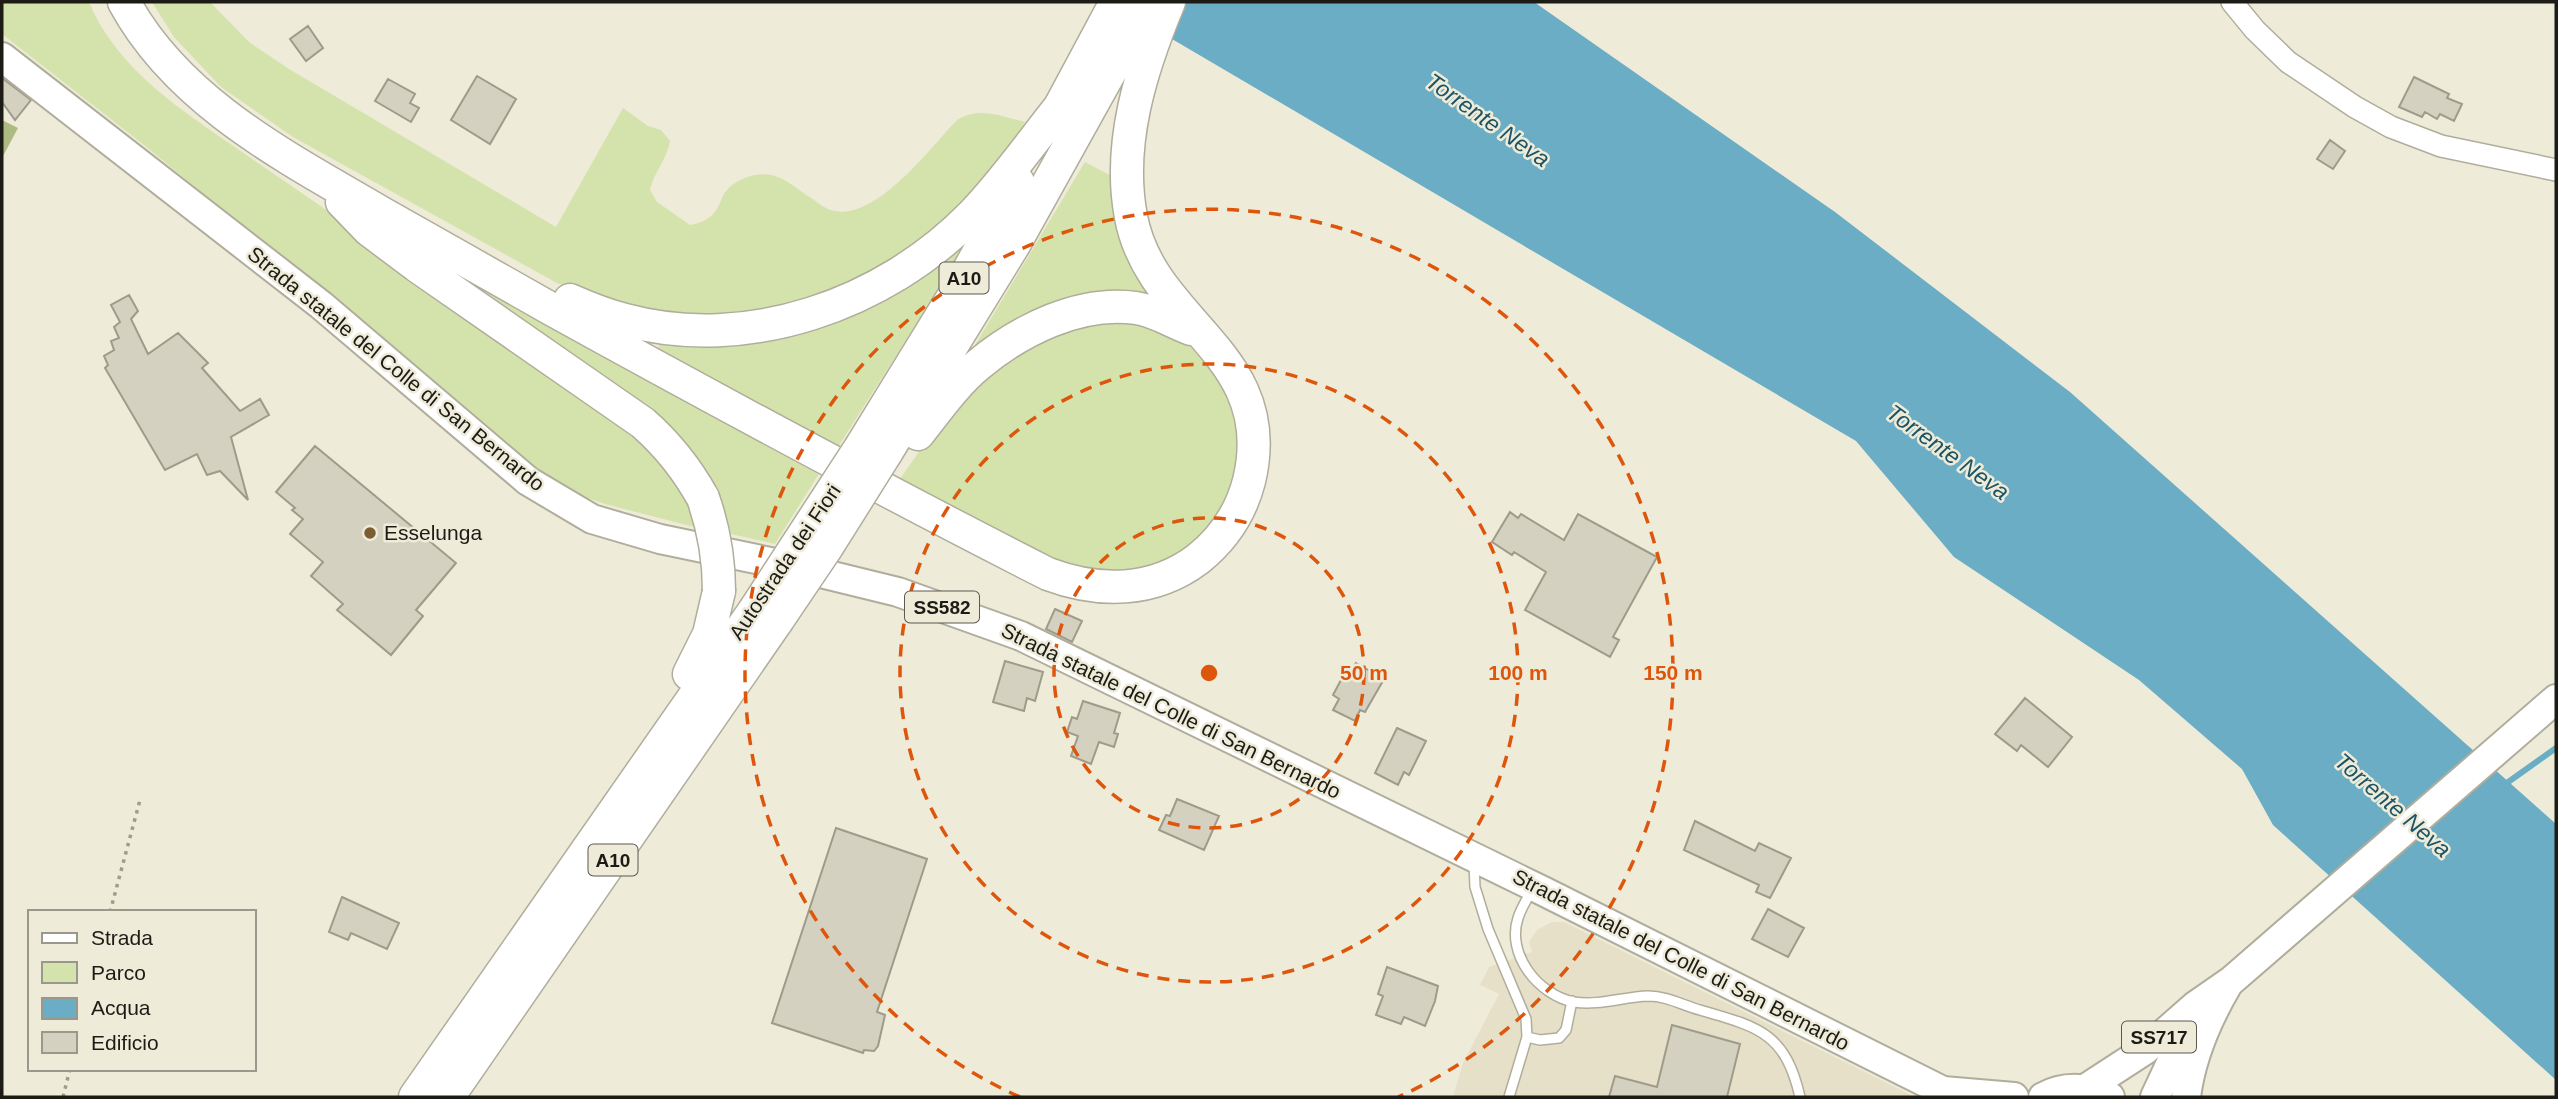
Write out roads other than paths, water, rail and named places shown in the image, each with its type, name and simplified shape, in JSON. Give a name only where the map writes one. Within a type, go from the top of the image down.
[{"type":"highway","points":[[124,2],[151,42],[189,85],[234,122],[324,179],[495,277],[896,497],[1069,582],[1101,587],[1121,587],[1173,575],[1210,549],[1237,513],[1246,492],[1255,446],[1248,402],[1228,364],[1157,281],[1145,261],[1130,216],[1128,185],[1132,120],[1147,58],[1169,2]]},
{"type":"highway","name":"Autostrada dei Fiori","points":[[1071,115],[1116,2]]},
{"type":"highway","name":"Autostrada dei Fiori","points":[[448,1097],[765,616],[827,547],[882,454],[958,289],[1071,115],[1149,2]]},
{"type":"highway","points":[[495,277],[625,320],[679,330],[749,328],[809,314],[867,291],[912,264],[955,232],[1071,115]]},
{"type":"highway","points":[[324,179],[369,230],[643,423],[683,465],[703,498],[716,540],[719,563],[719,590],[709,634],[699,657],[653,729],[614,811]]},
{"type":"highway","points":[[882,454],[940,406],[978,366],[1038,326],[1076,313],[1118,306],[1156,313],[1205,335]]},
{"type":"highway","name":"Autostrada dei Fiori","points":[[415,1097],[614,811],[765,616],[882,454]]},
{"type":"main road","name":"Strada statale del Colle di San Bernardo","points":[[2,57],[321,305],[528,481],[592,519],[660,539],[898,592],[1021,636],[1533,886],[1946,1094],[2014,1097]]},
{"type":"main road","name":"SS717","points":[[2097,1093],[2195,1006],[2231,981],[2282,938],[2556,699]]},
{"type":"main road","name":"SS717","points":[[2155,1097],[2170,1065],[2186,1041],[2214,1009],[2231,981]]},
{"type":"main road","points":[[2186,1097],[2189,1072],[2214,1009]]},
{"type":"main road","points":[[2043,1097],[2071,1088],[2097,1093]]},
{"type":"street","points":[[2232,2],[2255,30],[2288,62],[2355,107],[2391,127],[2441,146],[2556,170]]},
{"type":"lane","points":[[1474,858],[1475,887],[1488,929],[1526,1019],[1527,1037],[1509,1097]]},
{"type":"lane","points":[[1533,886],[1517,919],[1515,939],[1530,974],[1543,989],[1559,998],[1572,1001],[1596,1003],[1651,996],[1674,1000],[1760,1029],[1782,1049],[1796,1076],[1800,1097]]},
{"type":"lane","points":[[1527,1037],[1541,1040],[1559,1038],[1566,1030],[1572,1001]]},
{"type":"water","name":"Torrente Neva","points":[[1109,2],[1534,2],[1835,212],[2070,392],[2556,824],[2556,1080],[2273,825],[2242,769],[2139,680],[1954,557],[1856,441]]},
{"type":"waterway","points":[[2504,785],[2556,748]]},
{"type":"place","name":"Esselunga","points":[[370,533]]}]
